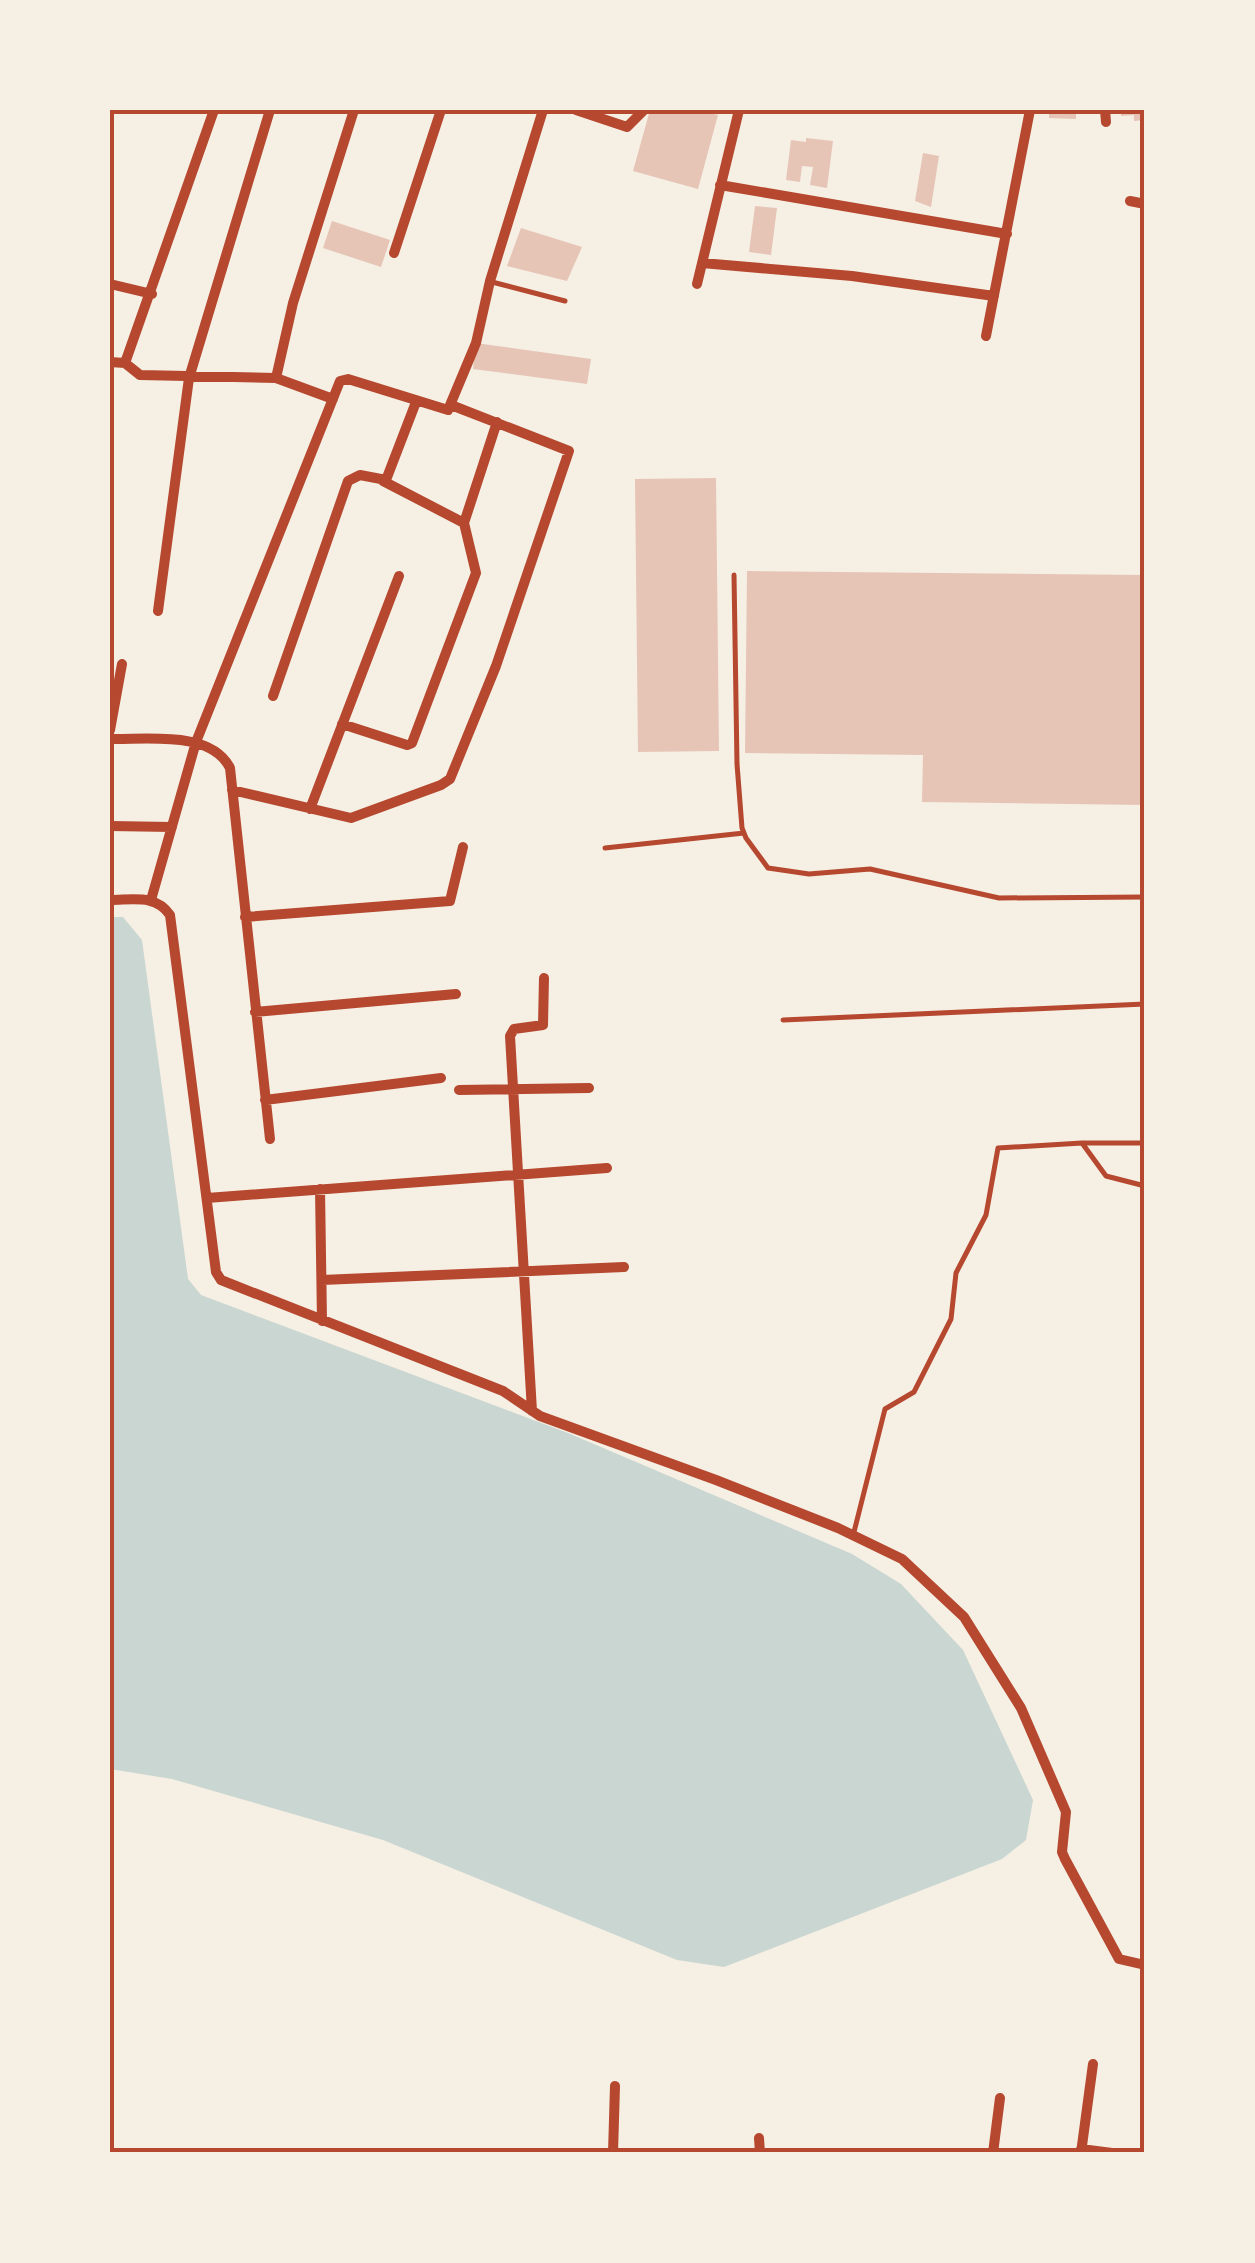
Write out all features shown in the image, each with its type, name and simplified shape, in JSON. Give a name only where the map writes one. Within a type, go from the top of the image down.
[{"type":"street","points":[[125,363],[214,110]]},
{"type":"street","points":[[158,611],[189,378],[270,110]]},
{"type":"street","points":[[276,378],[292,302],[354,110]]},
{"type":"street","points":[[394,253],[441,110]]},
{"type":"street","points":[[151,900],[196,742],[340,381],[348,379],[443,411],[451,405],[476,343],[490,281],[543,110]]},
{"type":"street","points":[[576,110],[628,128],[644,110]]},
{"type":"street","points":[[697,284],[739,110]]},
{"type":"street","points":[[986,336],[1030,110]]},
{"type":"street","points":[[720,184],[1008,234]]},
{"type":"street","points":[[1130,202],[1145,204]]},
{"type":"street","points":[[702,264],[860,277],[994,296]]},
{"type":"street","points":[[110,284],[152,294]]},
{"type":"street","points":[[110,362],[125,363],[140,375],[276,378],[333,398]]},
{"type":"street","points":[[383,481],[389,477],[416,402]]},
{"type":"street","points":[[232,790],[344,817],[357,816],[450,779],[496,666],[569,455],[566,446],[451,405]]},
{"type":"street","points":[[342,724],[407,745],[412,742],[476,573],[464,523],[497,422]]},
{"type":"street","points":[[273,696],[348,480],[372,475],[464,523]]},
{"type":"street","points":[[310,809],[400,576]]},
{"type":"street","points":[[110,730],[114,687],[122,664]]},
{"type":"street","points":[[110,739],[196,742],[227,762],[270,1139]]},
{"type":"street","points":[[110,826],[172,827]]},
{"type":"street","points":[[245,917],[450,901],[464,847]]},
{"type":"street","points":[[110,900],[151,900],[164,905],[170,915],[216,1272],[221,1280],[503,1391],[532,1411],[853,1535],[902,1559],[964,1617],[1021,1708],[1066,1812],[1062,1852],[1065,1859],[1119,1959],[1145,1966]]},
{"type":"street","points":[[532,1411],[511,1032],[544,1025],[544,978]]},
{"type":"street","points":[[256,1012],[456,994]]},
{"type":"street","points":[[265,1100],[442,1078]]},
{"type":"street","points":[[459,1090],[590,1088]]},
{"type":"street","points":[[206,1198],[608,1168]]},
{"type":"street","points":[[320,1189],[322,1321]]},
{"type":"street","points":[[322,1280],[624,1267]]},
{"type":"street","points":[[1093,2064],[1081,2151],[1112,2153]]},
{"type":"street","points":[[612,2153],[615,2086]]},
{"type":"street","points":[[993,2153],[1000,2098]]},
{"type":"street","points":[[759,2138],[760,2153]]},
{"type":"lane","points":[[490,281],[566,301]]},
{"type":"lane","points":[[734,576],[737,764],[744,833],[768,868],[809,874],[870,869],[999,898],[1145,897]]},
{"type":"lane","points":[[605,848],[744,833]]},
{"type":"lane","points":[[783,1020],[1145,1004]]},
{"type":"lane","points":[[853,1535],[885,1409],[914,1392],[951,1319],[956,1273],[986,1215],[998,1148],[1145,1142]]},
{"type":"lane","points":[[1082,1144],[1106,1176],[1145,1186]]},
{"type":"shaded area","points":[[110,917],[123,917],[142,940],[188,1279],[201,1295],[568,1433],[852,1554],[901,1584],[963,1650],[1033,1800],[1026,1840],[1002,1859],[724,1967],[677,1960],[383,1840],[172,1779],[110,1769]]},
{"type":"building","points":[[650,110],[699,110],[718,115],[698,189],[633,171]]},
{"type":"building","points":[[1049,110],[1076,110],[1076,119],[1049,118]]},
{"type":"building","points":[[1121,110],[1145,110],[1145,120],[1134,121],[1134,115],[1121,116]]},
{"type":"building","points":[[806,138],[833,141],[827,188],[810,185],[813,167],[802,166],[800,182],[786,180],[791,140],[806,142]]},
{"type":"building","points":[[923,153],[939,156],[931,207],[915,201]]},
{"type":"building","points":[[755,206],[777,208],[771,255],[749,252]]},
{"type":"building","points":[[332,221],[390,240],[381,267],[323,248]]},
{"type":"building","points":[[521,228],[582,247],[567,281],[507,266]]},
{"type":"building","points":[[476,343],[591,359],[587,384],[473,369]]},
{"type":"building","points":[[716,478],[719,751],[638,752],[635,479]]},
{"type":"building","points":[[747,571],[1145,575],[1145,805],[922,802],[923,755],[745,753]]}]
